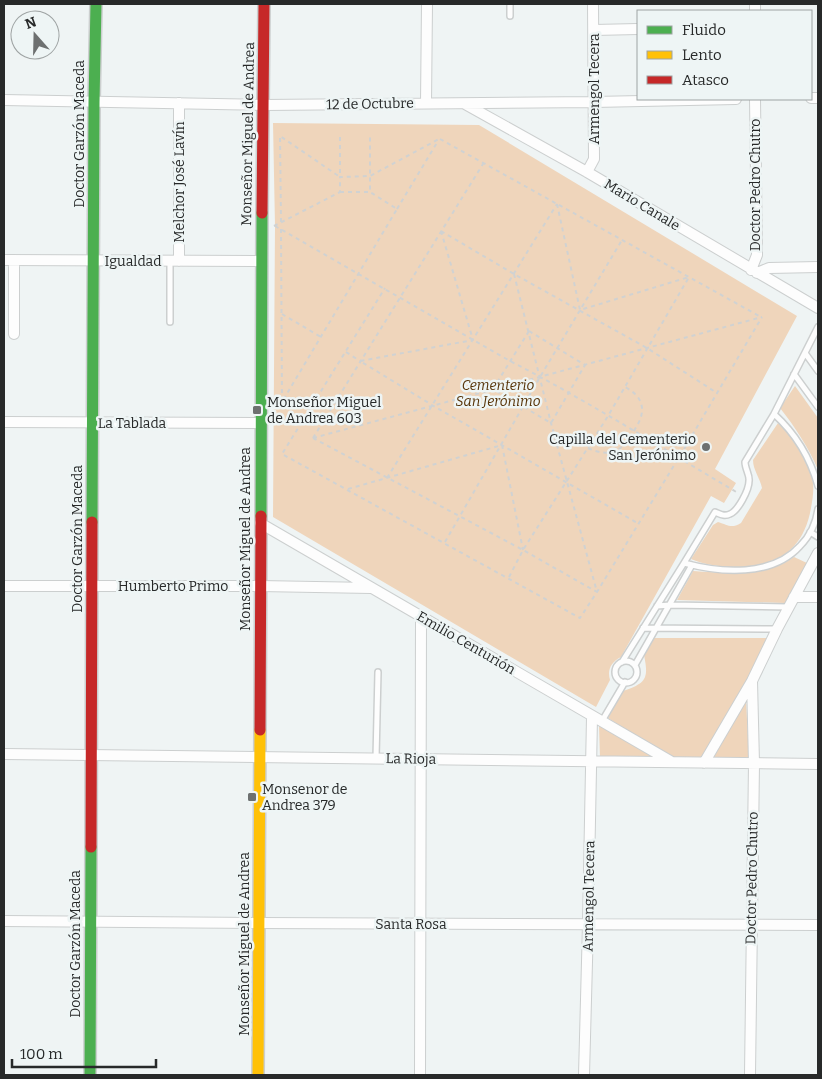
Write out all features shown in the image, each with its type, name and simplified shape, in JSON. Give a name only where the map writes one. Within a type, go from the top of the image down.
[{"type":"main road","name":"Doctor Garzón Maceda","points":[[90,1075],[96,4]]},
{"type":"main road","name":"Monseñor Miguel de Andrea","points":[[258,1075],[264,4]]},
{"type":"street","points":[[426,104],[427,4]]},
{"type":"street","name":"Armengol Tecera","points":[[587,172],[594,158],[594,4]]},
{"type":"street","points":[[594,30],[637,29]]},
{"type":"street","name":"12 de Octubre","points":[[4,100],[264,105],[689,100]]},
{"type":"street","name":"Doctor Pedro Chutro","points":[[754,271],[757,255],[755,100]]},
{"type":"street","name":"Melchor José Lavín","points":[[175,261],[179,103]]},
{"type":"street","name":"Mario Canale","points":[[464,103],[587,172],[818,308]]},
{"type":"street","points":[[9,260],[14,334]]},
{"type":"street","name":"Igualdad","points":[[9,260],[262,261]]},
{"type":"street","points":[[754,271],[769,268],[818,267]]},
{"type":"street","name":"La Tablada","points":[[4,422],[261,423]]},
{"type":"street","name":"Emilio Centurión","points":[[260,523],[672,762]]},
{"type":"street","name":"Doctor Pedro Chutro","points":[[704,763],[752,681],[776,630],[818,553]]},
{"type":"street","name":"Humberto Primo","points":[[4,586],[372,588]]},
{"type":"street","points":[[794,597],[818,597]]},
{"type":"street","points":[[420,1075],[421,617]]},
{"type":"street","name":"Doctor Pedro Chutro","points":[[750,1075],[754,763],[752,681]]},
{"type":"street","name":"Armengol Tecera","points":[[584,1075],[592,717]]},
{"type":"street","name":"La Rioja","points":[[4,754],[818,764]]},
{"type":"street","name":"Santa Rosa","points":[[4,921],[818,925]]},
{"type":"lane","points":[[510,4],[510,16]]},
{"type":"lane","points":[[170,322],[175,261]]},
{"type":"lane","points":[[622,662],[629,661],[635,665],[637,672],[632,681],[625,682],[619,680],[616,674],[617,667],[622,662],[715,512],[725,516],[730,514],[735,510],[747,491],[750,480],[745,462],[774,414],[818,327]]},
{"type":"lane","points":[[805,353],[818,371]]},
{"type":"lane","points":[[794,374],[818,408]]},
{"type":"lane","points":[[774,414],[786,425],[802,447],[814,472],[818,486]]},
{"type":"lane","points":[[684,563],[732,570],[756,569],[770,566],[784,560],[805,541],[818,509]]},
{"type":"lane","points":[[810,532],[818,537]]},
{"type":"lane","points":[[635,665],[692,565]]},
{"type":"lane","points":[[657,606],[789,607]]},
{"type":"lane","points":[[643,628],[776,630]]},
{"type":"lane","points":[[376,759],[378,672]]},
{"type":"lane","points":[[602,721],[625,682]]},
{"type":"path","points":[[281,222],[280,136],[340,177],[370,176],[440,139]]},
{"type":"path","points":[[340,137],[340,192]]},
{"type":"path","points":[[370,137],[370,192]]},
{"type":"path","points":[[440,139],[762,317]]},
{"type":"path","points":[[281,229],[282,402],[440,139]]},
{"type":"path","points":[[313,438],[483,163]]},
{"type":"path","points":[[397,209],[370,192],[340,192],[275,226],[569,393],[744,496]]},
{"type":"path","points":[[387,478],[557,204]]},
{"type":"path","points":[[557,204],[580,310]]},
{"type":"path","points":[[441,231],[647,348],[717,393]]},
{"type":"path","points":[[441,231],[473,340]]},
{"type":"path","points":[[445,543],[540,377],[622,240]]},
{"type":"path","points":[[514,274],[551,424],[597,592]]},
{"type":"path","points":[[580,310],[689,277]]},
{"type":"path","points":[[508,578],[523,550],[608,416],[689,277]]},
{"type":"path","points":[[384,288],[282,454],[580,618],[679,458],[762,317]]},
{"type":"path","points":[[282,313],[320,337]]},
{"type":"path","points":[[313,438],[762,317]]},
{"type":"path","points":[[529,331],[585,365]]},
{"type":"path","points":[[493,389],[529,331]]},
{"type":"path","points":[[360,361],[473,340]]},
{"type":"path","points":[[345,352],[432,405],[639,524]]},
{"type":"path","points":[[551,424],[585,365]]},
{"type":"path","points":[[588,448],[603,453],[618,450],[625,446],[634,432],[640,420],[642,408],[635,394],[625,387]]},
{"type":"path","points":[[493,389],[551,424]]},
{"type":"path","points":[[313,438],[523,550],[597,592]]},
{"type":"path","points":[[346,489],[502,445]]},
{"type":"path","points":[[502,445],[523,550]]},
{"type":"green space","name":"Cementerio San Jerónimo","points":[[273,123],[479,125],[797,316],[715,469],[736,483],[724,503],[711,496],[621,657],[611,667],[609,673],[610,680],[596,707],[273,517],[275,226]]},
{"type":"green space","points":[[795,386],[818,418],[818,470],[801,438],[780,408]]},
{"type":"green space","points":[[778,423],[796,445],[809,469],[813,482],[811,508],[801,537],[783,556],[758,565],[723,567],[691,559],[713,525],[718,522],[732,526],[741,523],[762,488],[753,460]]},
{"type":"green space","points":[[794,557],[807,563],[785,603],[677,600],[693,571],[745,573],[770,568]]},
{"type":"green space","points":[[653,638],[770,638],[702,759],[673,759],[608,718],[623,691],[637,685],[644,679],[646,670],[644,655]]},
{"type":"green space","points":[[746,700],[749,757],[714,757]]},
{"type":"green space","points":[[599,725],[657,758],[600,758]]},
{"type":"traffic: fast","points":[[92,522],[96,4]]},
{"type":"traffic: fast","points":[[261,516],[262,213]]},
{"type":"traffic: fast","points":[[90,1075],[91,847]]},
{"type":"traffic: slow","points":[[258,1075],[260,730]]},
{"type":"traffic: jam","points":[[262,213],[264,4]]},
{"type":"traffic: jam","points":[[260,730],[261,516]]},
{"type":"traffic: jam","points":[[91,847],[92,522]]},
{"type":"place","name":"Monseñor Miguel de Andrea 603","points":[[257,410]]},
{"type":"place","name":"Capilla del Cementerio San Jerónimo","points":[[706,447]]},
{"type":"place","name":"Monsenor de Andrea 379","points":[[252,797]]}]
